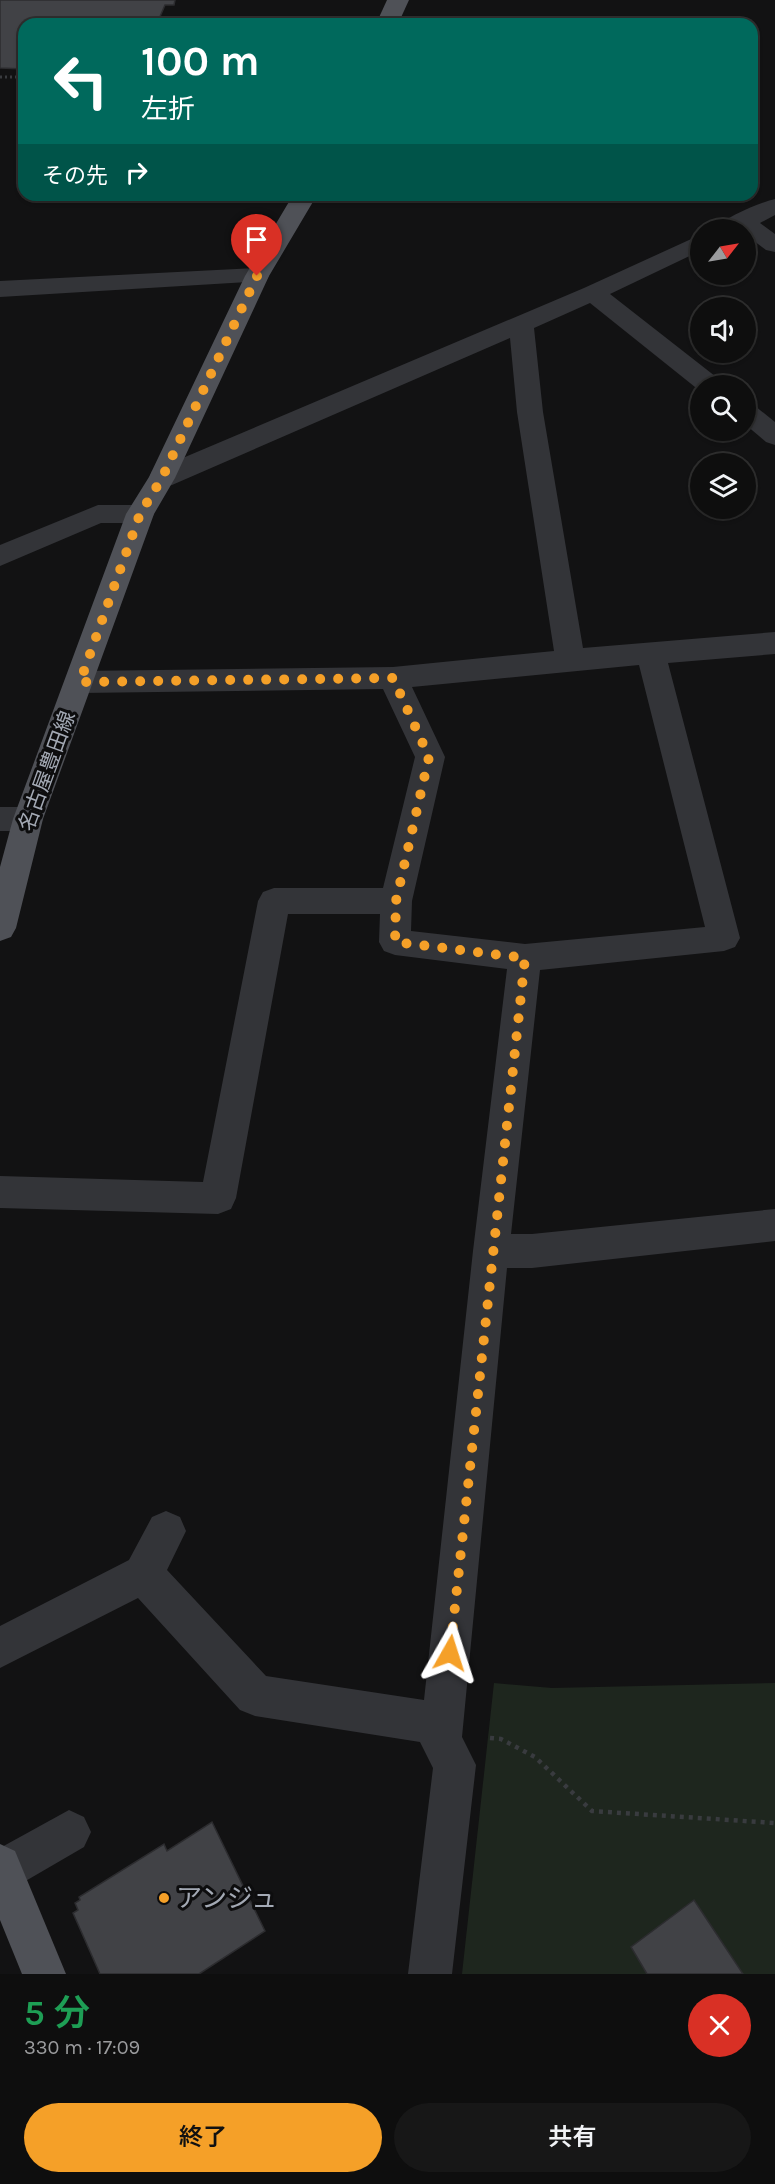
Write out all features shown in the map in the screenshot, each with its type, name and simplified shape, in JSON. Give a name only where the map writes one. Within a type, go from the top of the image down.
[{"type":"main road","points":[[390,18],[398,0]]},
{"type":"main road","name":"名古屋豊田線","points":[[0,928],[14,819],[80,682],[140,514],[162,478],[257,276],[301,201]]},
{"type":"main road","points":[[1,1869],[44,1974]]},
{"type":"street","points":[[747,219],[775,206]]},
{"type":"street","points":[[756,235],[775,244]]},
{"type":"street","points":[[162,478],[593,293],[690,247]]},
{"type":"street","points":[[0,290],[257,276]]},
{"type":"street","points":[[593,293],[697,375]]},
{"type":"street","points":[[521,323],[530,412],[570,660]]},
{"type":"street","points":[[756,420],[775,436]]},
{"type":"street","points":[[0,556],[98,514],[140,514]]},
{"type":"street","points":[[80,682],[393,678],[570,660],[775,644]]},
{"type":"street","points":[[393,678],[429,757],[396,901],[395,942],[525,958],[724,938],[651,653]]},
{"type":"street","points":[[0,1192],[218,1198],[274,901],[396,901]]},
{"type":"street","points":[[430,1974],[455,1765],[441,1741],[442,1728],[491,1251],[525,958]]},
{"type":"street","points":[[491,1251],[532,1251],[775,1225]]},
{"type":"street","points":[[0,1648],[143,1574],[166,1532]]},
{"type":"street","points":[[143,1574],[255,1695],[442,1728]]},
{"type":"street","points":[[1,1869],[69,1832]]},
{"type":"path","points":[[0,76],[18,77]]},
{"type":"path","points":[[442,1728],[501,1739],[535,1757],[592,1811],[775,1823]]},
{"type":"shaded area","points":[[494,1683],[552,1688],[775,1683],[775,1974],[462,1974]]},
{"type":"building","points":[[0,0],[175,0],[174,5],[165,5],[159,18],[18,18],[18,69],[0,68]]},
{"type":"building","name":"アンジュ","points":[[212,1822],[265,1931],[199,1974],[100,1974],[73,1913],[78,1910],[75,1903],[80,1900],[79,1897],[164,1844],[167,1851]]},
{"type":"building","points":[[694,1900],[743,1974],[647,1974],[631,1947]]},
{"type":"place","name":"アンジュ","points":[[164,1898]]},
{"type":"route","points":[[257,276],[162,478],[140,514],[80,682],[393,678],[429,757],[396,901],[395,942],[525,958],[491,1251],[450,1653]]}]
